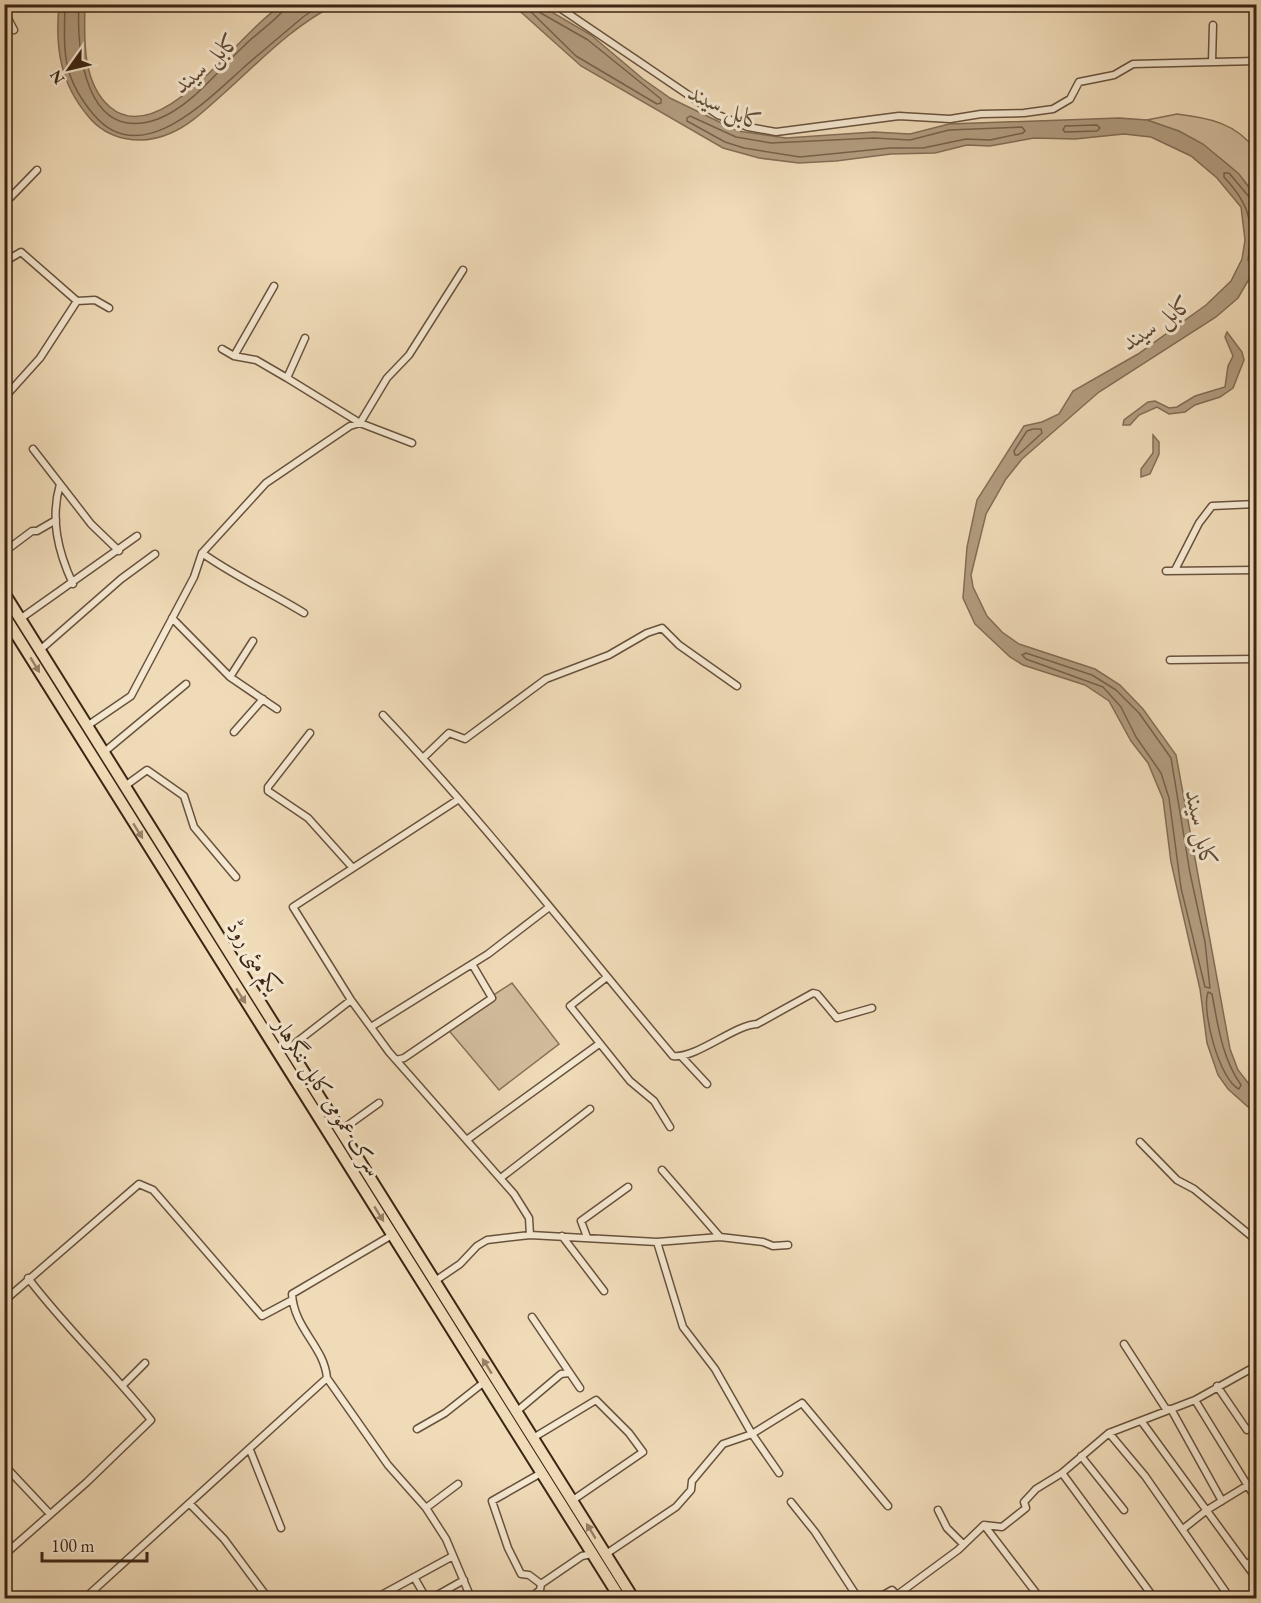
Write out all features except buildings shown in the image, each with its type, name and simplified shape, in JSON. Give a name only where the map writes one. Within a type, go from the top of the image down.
[{"type":"highway","points":[[4,593],[124,786]]},
{"type":"highway","name":"سرک عمومی کابل ننگرهار","points":[[4,615],[620,1599]]},
{"type":"highway","name":"یکم مئی روڈ","points":[[124,786],[435,1281]]},
{"type":"highway","points":[[435,1281],[633,1599]]},
{"type":"street","points":[[554,4],[718,115],[748,127],[776,132],[899,116],[950,119],[1053,109],[1070,99],[1079,82],[1114,75],[1133,64],[1257,61]]},
{"type":"street","points":[[4,11],[14,30]]},
{"type":"street","points":[[1212,62],[1213,26]]},
{"type":"street","points":[[4,204],[37,170]]},
{"type":"street","points":[[4,262],[21,252],[77,301],[94,300],[109,308]]},
{"type":"street","points":[[87,726],[131,696],[194,577],[202,553],[266,483],[350,426],[360,423],[387,378],[409,355],[463,270]]},
{"type":"street","points":[[234,356],[274,286]]},
{"type":"street","points":[[4,398],[40,358],[77,301]]},
{"type":"street","points":[[287,378],[305,338]]},
{"type":"street","points":[[222,349],[234,356],[256,360],[360,423],[412,443]]},
{"type":"street","points":[[33,449],[91,524],[118,551]]},
{"type":"street","points":[[60,484],[56,520],[60,555],[73,584]]},
{"type":"street","points":[[1175,570],[1199,523],[1212,506],[1257,504]]},
{"type":"street","points":[[4,552],[32,531],[37,531],[56,520]]},
{"type":"street","points":[[20,619],[73,584],[137,536]]},
{"type":"street","points":[[202,553],[226,570],[262,586],[304,613]]},
{"type":"street","points":[[40,650],[121,579],[155,554]]},
{"type":"street","points":[[1166,571],[1257,570]]},
{"type":"street","points":[[172,618],[231,677],[277,709]]},
{"type":"street","points":[[423,758],[449,733],[465,739],[546,679],[609,655],[647,633],[662,628],[678,645],[737,686]]},
{"type":"street","points":[[231,677],[253,641]]},
{"type":"street","points":[[1170,660],[1257,659]]},
{"type":"street","points":[[103,753],[186,684]]},
{"type":"street","points":[[234,732],[262,699]]},
{"type":"street","points":[[383,716],[512,859],[548,908],[673,1056],[681,1056],[728,1036],[749,1024],[757,1024],[813,993],[817,994],[837,1018],[872,1008]]},
{"type":"street","points":[[310,733],[284,764],[268,787],[268,791],[308,818],[352,867]]},
{"type":"street","points":[[124,786],[147,770],[184,796],[194,826],[236,877]]},
{"type":"street","points":[[459,799],[293,907],[351,1000],[396,1060],[502,1177],[530,1218],[530,1235]]},
{"type":"street","points":[[371,1027],[472,964],[548,908]]},
{"type":"street","points":[[396,1060],[404,1058],[492,998],[472,964]]},
{"type":"street","points":[[607,977],[570,1006],[630,1082],[654,1101],[670,1127]]},
{"type":"street","points":[[289,1048],[351,1000]]},
{"type":"street","points":[[468,1139],[598,1044]]},
{"type":"street","points":[[681,1056],[707,1084]]},
{"type":"street","points":[[340,1131],[379,1103]]},
{"type":"street","points":[[502,1177],[590,1109]]},
{"type":"street","points":[[1140,1142],[1177,1180],[1194,1189],[1257,1240]]},
{"type":"street","points":[[662,1170],[720,1238]]},
{"type":"street","points":[[4,1301],[139,1184],[153,1190],[262,1316],[292,1300]]},
{"type":"street","points":[[587,1237],[581,1221],[628,1187]]},
{"type":"street","points":[[392,1235],[292,1294],[293,1311],[304,1333],[326,1365],[327,1378],[388,1466],[426,1508],[446,1539],[471,1599]]},
{"type":"street","points":[[435,1281],[460,1264],[477,1246],[487,1240],[530,1235],[657,1242],[720,1238],[763,1242],[773,1246],[788,1245]]},
{"type":"street","points":[[562,1236],[604,1291]]},
{"type":"street","points":[[657,1242],[683,1327],[715,1369],[752,1434],[779,1473]]},
{"type":"street","points":[[4,1555],[151,1420],[123,1386],[58,1317],[28,1278]]},
{"type":"street","points":[[532,1317],[580,1388]]},
{"type":"street","points":[[1124,1344],[1166,1409],[1171,1409]]},
{"type":"street","points":[[123,1386],[146,1363]]},
{"type":"street","points":[[878,1599],[892,1590],[897,1595],[984,1525],[1002,1527],[1026,1508],[1024,1502],[1036,1489],[1062,1473],[1109,1433],[1195,1400],[1257,1366]]},
{"type":"street","points":[[516,1412],[561,1374],[569,1373]]},
{"type":"street","points":[[85,1599],[327,1378]]},
{"type":"street","points":[[417,1429],[445,1413],[483,1383]]},
{"type":"street","points":[[1217,1386],[1247,1430],[1257,1427]]},
{"type":"street","points":[[533,1438],[596,1400],[629,1433],[643,1452],[573,1500]]},
{"type":"street","points":[[1195,1400],[1257,1499]]},
{"type":"street","points":[[606,1554],[676,1507],[691,1490],[692,1481],[723,1444],[752,1434],[802,1403],[888,1506]]},
{"type":"street","points":[[1171,1409],[1222,1501]]},
{"type":"street","points":[[1142,1422],[1257,1578]]},
{"type":"street","points":[[1109,1433],[1145,1476],[1230,1599]]},
{"type":"street","points":[[250,1450],[281,1528]]},
{"type":"street","points":[[1081,1456],[1124,1510]]},
{"type":"street","points":[[4,1465],[50,1514]]},
{"type":"street","points":[[541,1473],[492,1502],[508,1548],[521,1574],[529,1575],[541,1584]]},
{"type":"street","points":[[1062,1473],[1154,1599]]},
{"type":"street","points":[[1183,1529],[1207,1510],[1257,1480]]},
{"type":"street","points":[[426,1508],[458,1484]]},
{"type":"street","points":[[790,1502],[815,1532],[858,1599]]},
{"type":"street","points":[[190,1504],[224,1539],[268,1599]]},
{"type":"street","points":[[938,1510],[947,1528],[963,1544]]},
{"type":"street","points":[[984,1525],[1040,1599]]},
{"type":"street","points":[[541,1584],[582,1556],[592,1554]]},
{"type":"street","points":[[376,1599],[453,1556]]},
{"type":"street","points":[[1247,1564],[1257,1558]]},
{"type":"street","points":[[414,1577],[426,1599]]},
{"type":"street","points":[[432,1599],[464,1581]]},
{"type":"street","points":[[530,1599],[540,1596],[541,1584]]},
{"type":"shaded area","points":[[1177,114],[1221,123],[1248,141],[1256,150],[1256,197],[1235,171],[1208,150],[1178,133],[1147,120]]},
{"type":"shaded area","points":[[512,983],[559,1044],[499,1090],[445,1026]]},
{"type":"water","points":[[299,3],[335,5],[290,35],[185,126],[160,137],[137,140],[115,136],[105,131],[88,116],[71,91],[61,64],[59,50],[59,5],[85,5],[85,45],[94,86],[110,107],[130,116],[152,113],[176,101],[281,6]]},
{"type":"water","points":[[513,5],[540,5],[591,35],[643,79],[670,98],[738,131],[786,138],[874,132],[910,134],[949,124],[1119,118],[1147,120],[1179,131],[1203,144],[1239,174],[1256,197],[1256,258],[1252,274],[1238,298],[1216,317],[1099,392],[1022,459],[1006,479],[986,514],[971,575],[973,587],[987,616],[1002,632],[1019,644],[1095,669],[1120,685],[1143,709],[1176,755],[1230,1049],[1238,1070],[1256,1093],[1256,1114],[1228,1089],[1218,1075],[1207,1043],[1200,989],[1171,862],[1163,799],[1148,763],[1131,741],[1109,701],[1085,685],[1023,665],[1010,657],[975,624],[963,598],[967,547],[977,500],[1024,426],[1042,422],[1059,414],[1073,391],[1138,354],[1206,305],[1231,281],[1242,259],[1245,240],[1241,207],[1217,178],[1191,156],[1151,137],[1124,134],[1075,139],[1034,138],[990,146],[967,145],[935,153],[891,154],[836,161],[799,163],[759,158],[723,148],[581,66]]},
{"type":"water","points":[[1227,332],[1242,352],[1244,360],[1233,388],[1220,397],[1195,405],[1185,412],[1169,414],[1157,407],[1139,415],[1130,425],[1123,425],[1124,420],[1148,402],[1155,401],[1169,408],[1177,407],[1195,396],[1225,387],[1228,366],[1233,356],[1225,337]]},
{"type":"water","points":[[1153,435],[1159,442],[1159,454],[1150,474],[1141,477],[1141,469],[1153,453]]},
{"type":"water label","name":"کابل سيند","points":[[206,62]]},
{"type":"water label","name":"کابل سيند","points":[[726,107]]},
{"type":"water label","name":"کابل سيند","points":[[1157,322]]},
{"type":"water label","name":"کابل سيند","points":[[1202,829]]}]
